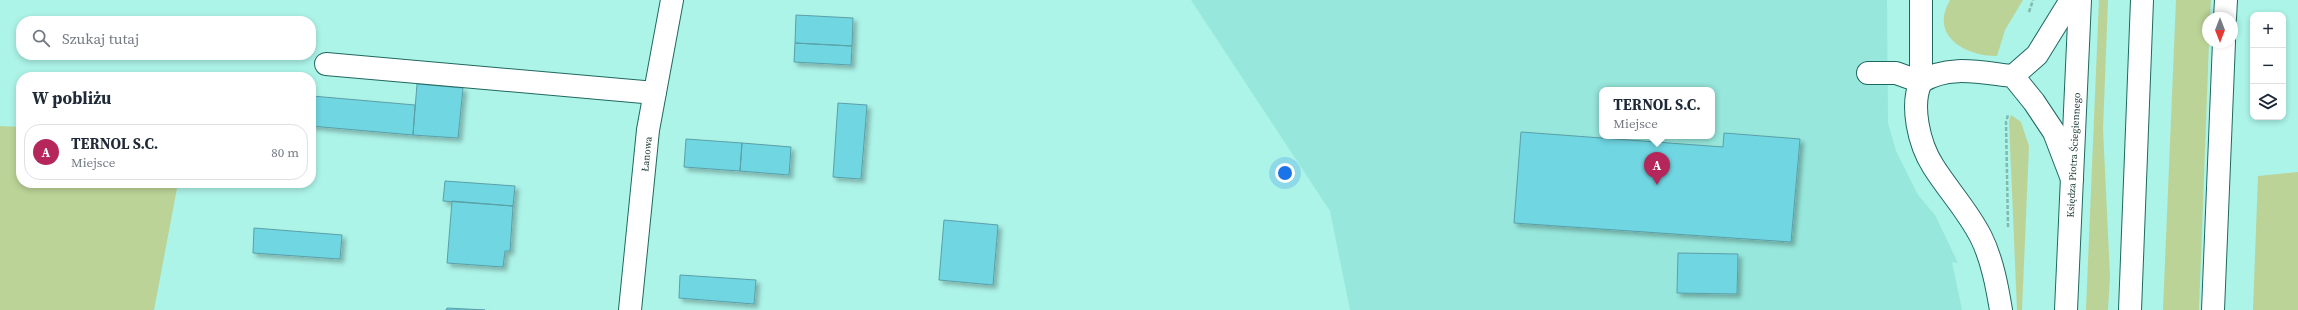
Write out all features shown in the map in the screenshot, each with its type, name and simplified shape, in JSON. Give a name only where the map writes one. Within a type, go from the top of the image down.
[{"type":"main road","name":"Łanowa","points":[[630,310],[648,130],[672,0]]},
{"type":"main road","points":[[1921,0],[1921,82]]},
{"type":"main road","points":[[2013,76],[2037,55],[2071,0]]},
{"type":"main road","name":"Księdza Piotra Ściegiennego","points":[[2066,310],[2080,0]]},
{"type":"main road","points":[[2130,310],[2142,0]]},
{"type":"main road","points":[[2225,12],[2226,0]]},
{"type":"main road","points":[[2214,310],[2224,48]]},
{"type":"main road","points":[[326,64],[655,93]]},
{"type":"main road","points":[[2001,310],[1997,284],[1981,237],[1952,192],[1932,165],[1921,135],[1915,112],[1917,89],[1921,82],[1930,75],[1947,72],[1964,71],[2013,76],[2034,102],[2054,132],[2072,179]]},
{"type":"main road","points":[[1868,73],[1896,73],[1921,82]]},
{"type":"path","points":[[2008,228],[2006,122],[2011,104],[2013,76]]},
{"type":"shaded area","points":[[1191,0],[1887,0],[1888,123],[1896,151],[1918,195],[1935,215],[1958,263],[1952,262],[1962,310],[1350,310],[1330,211]]},
{"type":"green space","points":[[1950,0],[2023,0],[2005,30],[1997,56],[1985,55],[1963,48],[1954,42],[1947,34],[1944,24],[1945,13]]},
{"type":"green space","points":[[2099,0],[2108,0],[2103,129],[2110,276],[2108,310],[2086,310]]},
{"type":"green space","points":[[2176,0],[2211,0],[2210,12],[2202,12],[2202,48],[2209,48],[2199,310],[2163,310]]},
{"type":"green space","points":[[2011,115],[2021,122],[2029,146],[2022,310],[2017,310],[2009,121]]},
{"type":"green space","points":[[0,126],[16,127],[16,188],[177,188],[154,310],[0,310]]},
{"type":"green space","points":[[2298,172],[2298,310],[2253,310],[2258,176]]},
{"type":"building","points":[[796,15],[853,18],[852,46],[795,43]]},
{"type":"building","points":[[795,43],[852,46],[851,65],[794,62]]},
{"type":"building","points":[[417,84],[463,88],[458,138],[413,135]]},
{"type":"building","points":[[316,96],[415,105],[413,135],[316,126]]},
{"type":"building","points":[[838,103],[867,105],[861,179],[833,177]]},
{"type":"building","points":[[1521,132],[1599,138],[1599,139],[1723,147],[1724,133],[1800,139],[1791,242],[1514,223]]},
{"type":"building","points":[[686,139],[742,143],[740,171],[684,167]]},
{"type":"building","points":[[742,143],[791,147],[789,175],[740,171]]},
{"type":"building","points":[[445,181],[515,186],[513,206],[443,201]]},
{"type":"building","points":[[452,201],[513,206],[510,251],[505,251],[503,267],[447,263]]},
{"type":"building","points":[[944,220],[998,225],[993,285],[939,280]]},
{"type":"building","points":[[254,228],[342,235],[340,259],[253,253]]},
{"type":"building","points":[[1678,253],[1738,254],[1737,294],[1677,293]]},
{"type":"building","points":[[680,275],[756,280],[754,304],[679,298]]},
{"type":"building","points":[[447,308],[485,310],[446,310]]},
{"type":"place","name":"TERNOL S.C.","points":[[1657,185]]}]
